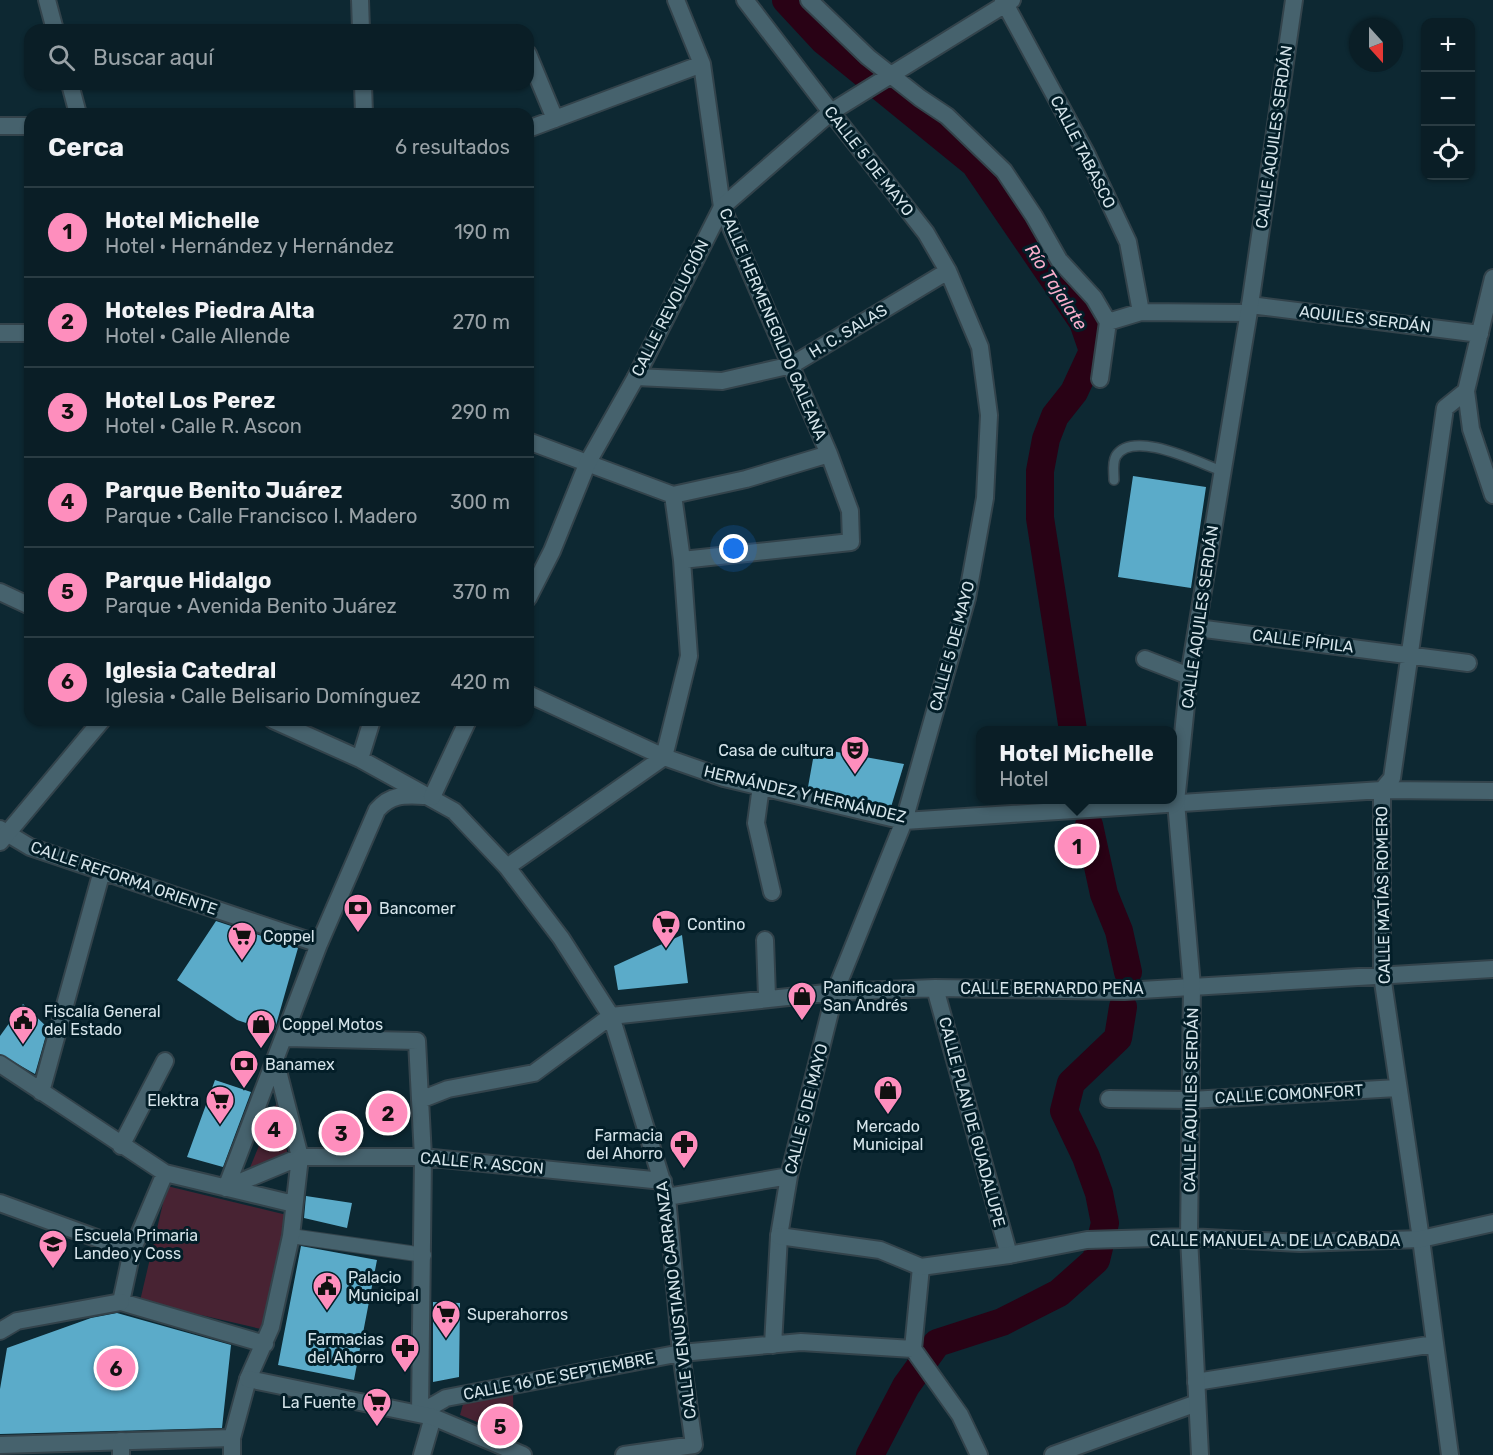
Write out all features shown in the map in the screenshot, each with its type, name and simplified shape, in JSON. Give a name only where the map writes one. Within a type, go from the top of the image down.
[{"type":"street","points":[[47,0],[53,24]]},
{"type":"street","points":[[360,0],[361,24]]},
{"type":"street","name":"CALLE HERMENEGILDO GALEANA","points":[[676,0],[702,64],[722,207],[829,454],[850,511],[851,542],[682,560]]},
{"type":"street","name":"CALLE 5 DE MAYO","points":[[745,0],[926,233],[948,271],[980,347],[989,415],[985,498],[967,598],[904,821],[835,992],[789,1176],[779,1236],[773,1345]]},
{"type":"street","points":[[809,0],[888,75],[947,116],[1004,171],[1035,216],[1059,260],[1094,298],[1108,322],[1100,379]]},
{"type":"street","name":"CALLE AQUILES SERDÁN","points":[[1177,792],[1189,676],[1249,309],[1294,0]]},
{"type":"street","name":"CALLE REVOLUCIÓN","points":[[534,586],[552,551],[588,462],[636,377],[722,207],[831,112],[1007,1]]},
{"type":"street","name":"CALLE TABASCO","points":[[1007,1],[1086,153],[1128,242],[1142,312]]},
{"type":"street","points":[[534,127],[702,64]]},
{"type":"street","points":[[534,68],[555,119]]},
{"type":"street","points":[[72,90],[76,108]]},
{"type":"street","points":[[363,90],[364,108]]},
{"type":"street","points":[[0,126],[24,126]]},
{"type":"street","name":"H. C. SALAS","points":[[636,377],[722,381],[792,365],[948,271]]},
{"type":"street","points":[[1493,278],[1466,391],[1471,429],[1488,473],[1493,495]]},
{"type":"street","name":"AQUILES SERDÁN","points":[[1108,322],[1142,312],[1249,309],[1480,334]]},
{"type":"street","points":[[0,333],[24,333]]},
{"type":"street","name":"CALLE MATÍAS ROMERO","points":[[1450,1455],[1382,975],[1382,790],[1392,778],[1445,408],[1466,391]]},
{"type":"street","points":[[534,443],[673,495],[746,479],[829,454]]},
{"type":"street","points":[[507,867],[664,757],[689,656],[682,560],[673,495]]},
{"type":"street","points":[[0,592],[24,603]]},
{"type":"street","name":"CALLE PÍPILA","points":[[1197,628],[1468,663]]},
{"type":"street","points":[[1145,659],[1189,676]]},
{"type":"street","name":"HERNÁNDEZ Y HERNÁNDEZ","points":[[534,697],[664,757],[724,778],[904,821],[1147,804]]},
{"type":"street","points":[[2,835],[97,726]]},
{"type":"street","name":"CALLE VENUSTIANO CARRANZA","points":[[286,726],[392,775],[454,811],[507,867],[561,938],[611,1016],[665,1189],[681,1353],[694,1445],[624,1455]]},
{"type":"street","points":[[360,759],[370,726]]},
{"type":"street","points":[[377,810],[387,799],[402,795],[432,797],[465,726]]},
{"type":"street","points":[[226,1188],[276,1064],[320,944],[392,775]]},
{"type":"street","points":[[761,786],[756,823],[772,892]]},
{"type":"street","name":"HERNÁNDEZ Y HERNÁNDEZ","points":[[1177,802],[1382,790],[1493,791]]},
{"type":"street","name":"CALLE AQUILES SERDÁN","points":[[1176,804],[1192,986],[1189,1237],[1197,1403]]},
{"type":"street","name":"CALLE REFORMA ORIENTE","points":[[2,835],[30,847],[320,944]]},
{"type":"street","points":[[41,1092],[102,871]]},
{"type":"street","points":[[765,940],[767,997]]},
{"type":"street","name":"CALLE BERNARDO PEÑA","points":[[611,1016],[767,997],[835,992],[935,988],[1124,991],[1493,969]]},
{"type":"street","name":"CALLE PLAN DE GUADALUPE","points":[[935,988],[1009,1256]]},
{"type":"street","points":[[420,1100],[448,1089],[534,1072],[611,1016]]},
{"type":"street","points":[[286,1038],[417,1041],[423,1157],[427,1415],[422,1455]]},
{"type":"street","points":[[121,1146],[165,1061]]},
{"type":"street","points":[[0,1064],[165,1173],[294,1204]]},
{"type":"street","points":[[0,1445],[121,1448],[232,1447],[248,1379],[265,1344],[291,1236],[300,1157],[276,1064]]},
{"type":"street","name":"CALLE COMONFORT","points":[[1109,1099],[1191,1100],[1397,1088]]},
{"type":"street","points":[[226,1188],[300,1157]]},
{"type":"street","name":"CALLE R. ASCON","points":[[300,1157],[423,1157],[665,1189],[789,1176]]},
{"type":"street","points":[[121,1302],[132,1251],[165,1173]]},
{"type":"street","points":[[0,1203],[132,1251]]},
{"type":"street","name":"CALLE MANUEL A. DE LA CABADA","points":[[921,1267],[1009,1256],[1087,1240],[1127,1241],[1189,1237],[1300,1243],[1421,1239],[1493,1223]]},
{"type":"street","points":[[291,1236],[424,1256]]},
{"type":"street","points":[[779,1236],[880,1250],[921,1267],[916,1352],[960,1415],[979,1455]]},
{"type":"street","points":[[0,1331],[17,1321],[121,1302],[265,1344]]},
{"type":"street","name":"CALLE 16 DE SEPTIEMBRE","points":[[427,1415],[446,1398],[681,1353],[801,1342],[916,1352]]},
{"type":"street","points":[[1196,1382],[1434,1344]]},
{"type":"street","points":[[248,1379],[427,1415],[523,1455]]},
{"type":"street","points":[[1053,1455],[1197,1403],[1200,1455]]},
{"type":"lane","points":[[1114,480],[1114,462],[1117,454],[1127,447],[1139,445],[1152,446],[1222,471]]},
{"type":"shaded area","points":[[277,1102],[288,1156],[249,1170]]},
{"type":"shaded area","points":[[167,1186],[287,1215],[261,1329],[140,1301]]},
{"type":"shaded area","points":[[513,1393],[514,1437],[460,1415],[463,1404]]},
{"type":"building","points":[[1133,476],[1206,487],[1191,588],[1118,577]]},
{"type":"building","name":"Casa de cultura","points":[[815,748],[904,764],[891,807],[808,787]]},
{"type":"building","name":"Coppel","points":[[216,921],[298,948],[274,1032],[237,1020],[177,980]]},
{"type":"building","name":"Contino","points":[[682,935],[688,983],[618,990],[614,966]]},
{"type":"building","name":"Fiscalía General del Estado","points":[[23,1004],[48,1028],[35,1074],[0,1054],[0,1036]]},
{"type":"building","name":"Elektra","points":[[215,1080],[251,1092],[223,1167],[187,1157]]},
{"type":"building","points":[[306,1196],[352,1203],[347,1228],[304,1218]]},
{"type":"building","name":"Palacio Municipal","points":[[301,1246],[377,1260],[354,1380],[278,1365]]},
{"type":"building","name":"Superahorros","points":[[433,1302],[460,1303],[459,1377],[433,1382]]},
{"type":"building","points":[[117,1313],[231,1345],[222,1428],[0,1434],[0,1389],[7,1348],[91,1318]]},
{"type":"waterway","name":"Río Tajalate","points":[[786,0],[824,41],[975,164],[1083,322],[1093,351],[1074,392],[1055,416],[1046,439],[1040,471],[1040,518],[1072,726]]},
{"type":"waterway","name":"Río Tajalate","points":[[1089,825],[1104,894],[1119,931],[1128,972]]},
{"type":"waterway","name":"Río Tajalate","points":[[870,1455],[906,1386],[937,1343],[1002,1322],[1059,1293],[1096,1260],[1105,1223],[1099,1193],[1086,1157],[1064,1111],[1071,1083],[1118,1038],[1123,1007]]},
{"type":"place","name":"Casa de cultura","points":[[855,776]]},
{"type":"place","name":"Hotel Michelle","points":[[1077,846]]},
{"type":"place","name":"Bancomer","points":[[358,934]]},
{"type":"place","name":"Contino","points":[[666,950]]},
{"type":"place","name":"Coppel","points":[[242,962]]},
{"type":"place","name":"Panificadora San Andrés","points":[[802,1022]]},
{"type":"place","name":"Fiscalía General del Estado","points":[[23,1046]]},
{"type":"place","name":"Coppel Motos","points":[[261,1050]]},
{"type":"place","name":"Banamex","points":[[244,1090]]},
{"type":"place","name":"Hoteles Piedra Alta","points":[[388,1113]]},
{"type":"place","name":"Mercado Municipal","points":[[888,1116]]},
{"type":"place","name":"Elektra","points":[[220,1126]]},
{"type":"place","name":"Parque Benito Juárez","points":[[274,1129]]},
{"type":"place","name":"Hotel Los Perez","points":[[341,1133]]},
{"type":"place","name":"Farmacia del Ahorro","points":[[684,1170]]},
{"type":"place","name":"Escuela Primaria Landeo y Coss","points":[[53,1270]]},
{"type":"place","name":"Palacio Municipal","points":[[327,1312]]},
{"type":"place","name":"Superahorros","points":[[446,1340]]},
{"type":"place","name":"Iglesia Catedral","points":[[116,1368]]},
{"type":"place","name":"Farmacias del Ahorro","points":[[405,1374]]},
{"type":"place","name":"Parque Hidalgo","points":[[500,1426]]},
{"type":"place","name":"La Fuente","points":[[377,1428]]}]
